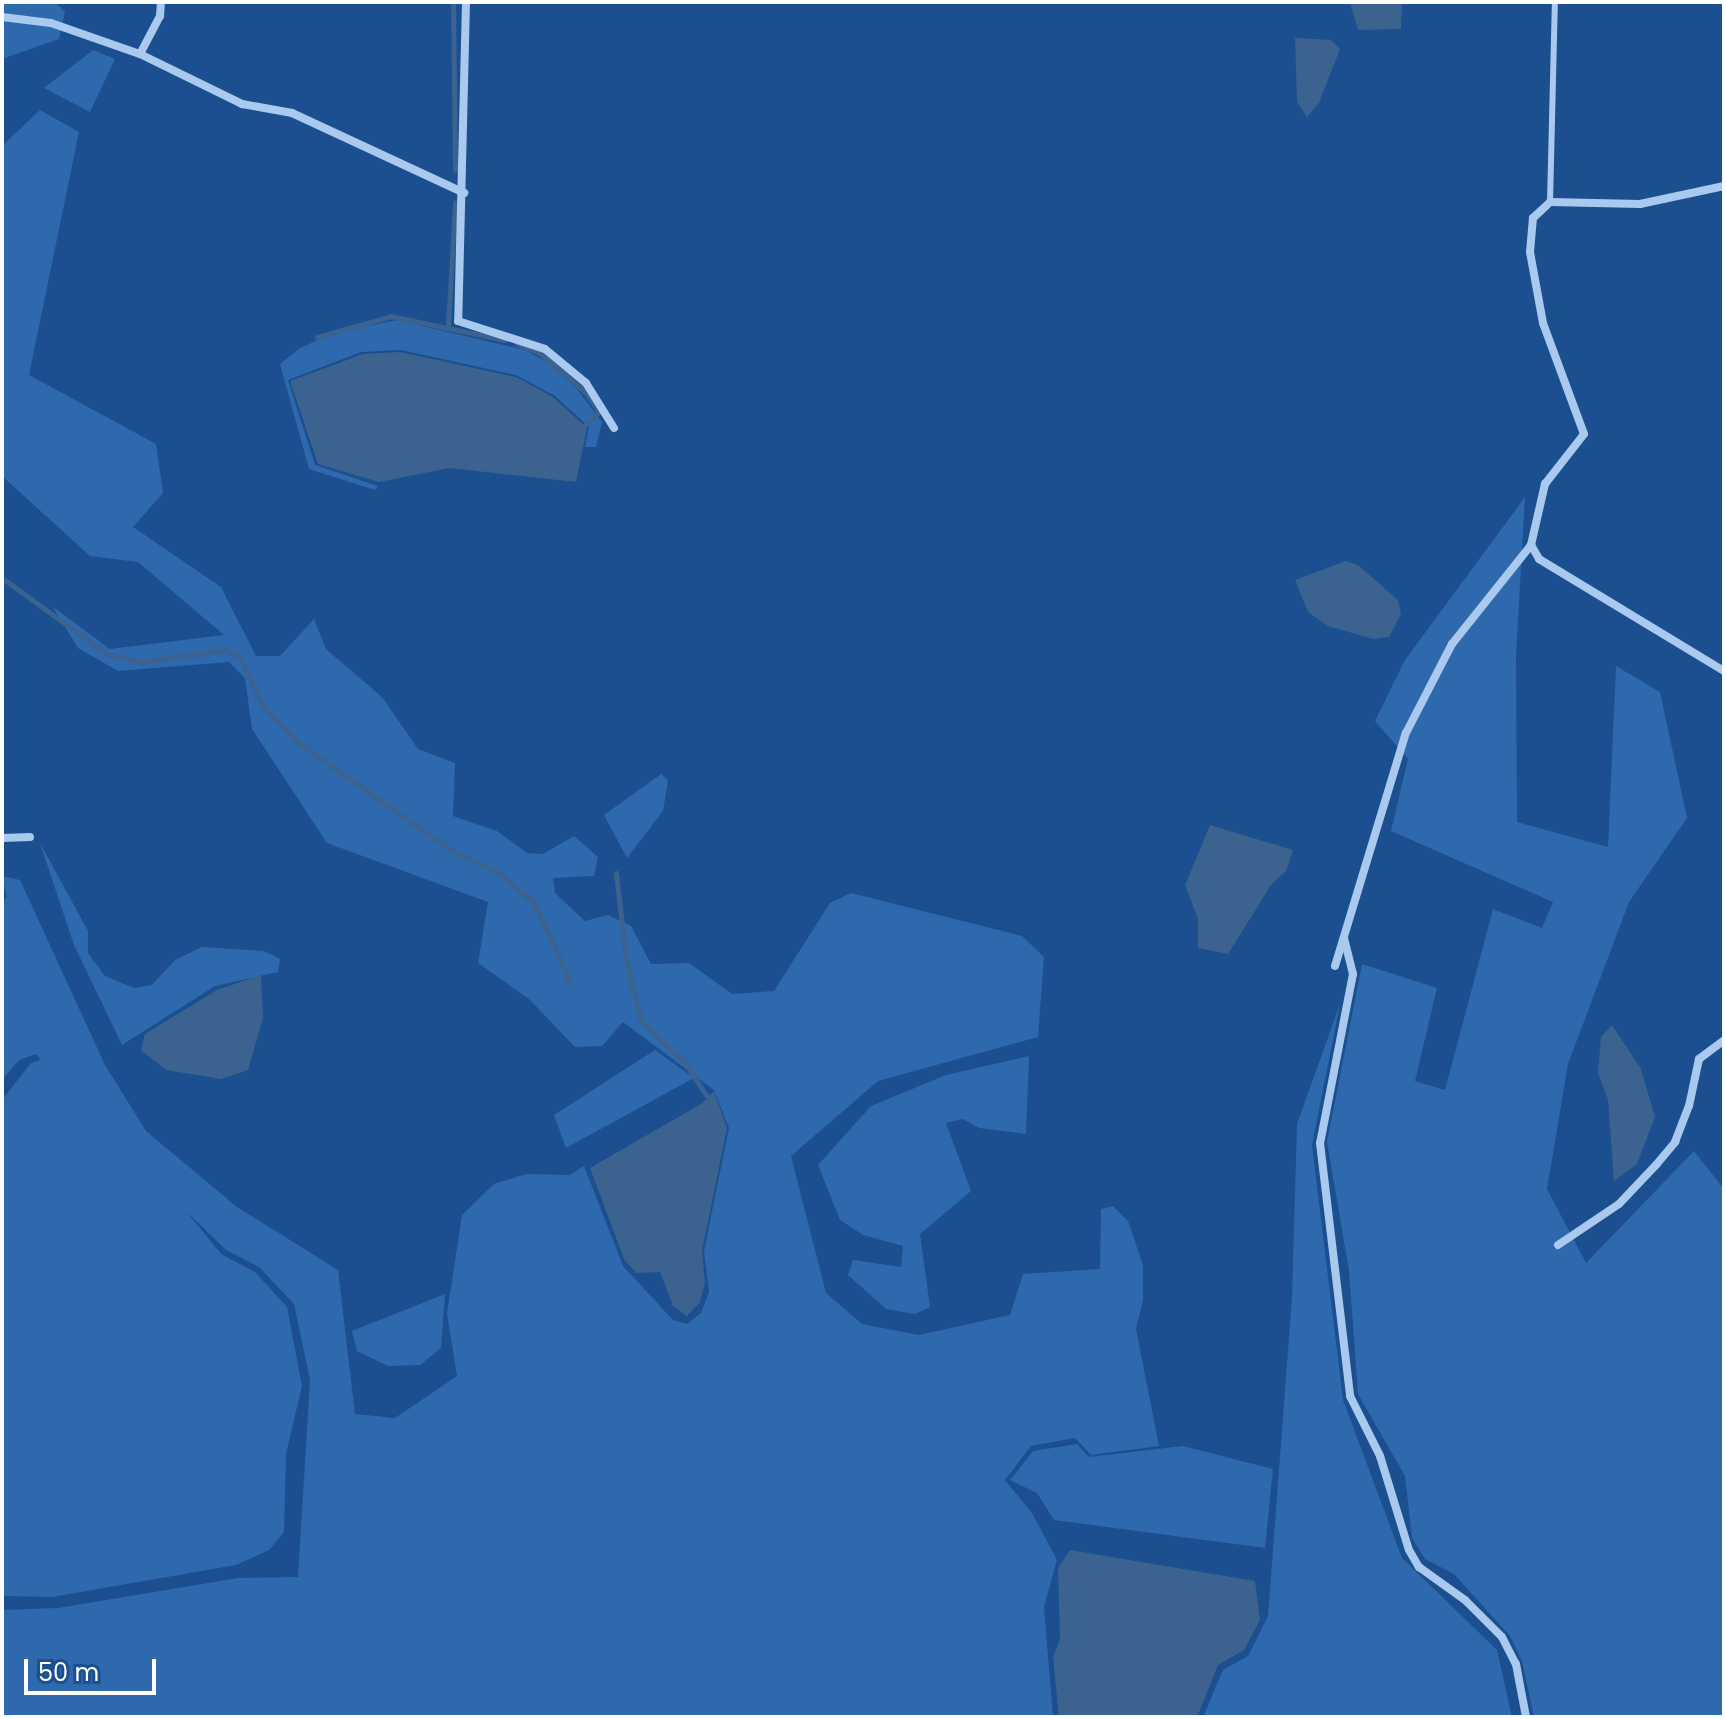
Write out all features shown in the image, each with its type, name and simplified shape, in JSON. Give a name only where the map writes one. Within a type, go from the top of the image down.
[{"type":"street","points":[[140,54],[160,16],[161,2]]},
{"type":"street","points":[[466,2],[464,193],[458,321],[553,355],[586,383],[614,428]]},
{"type":"street","points":[[2,17],[18,15],[51,23],[140,54],[242,104],[292,113],[464,193]]},
{"type":"street","points":[[1335,966],[1406,733],[1452,644],[1531,545],[1545,484],[1584,434],[1548,338],[1534,283],[1533,218],[1550,202],[1640,204],[1724,186]]},
{"type":"street","points":[[1531,545],[1539,559],[1724,671]]},
{"type":"street","points":[[2,838],[30,837]]},
{"type":"street","points":[[1343,936],[1353,974],[1320,1143],[1350,1396],[1380,1456],[1409,1550],[1419,1567],[1465,1600],[1502,1637],[1516,1664],[1526,1717]]},
{"type":"street","points":[[1558,1245],[1619,1204],[1665,1154],[1689,1106],[1699,1059],[1724,1040]]},
{"type":"lane","points":[[1550,202],[1555,2]]},
{"type":"shaded area","points":[[2,2],[55,2],[65,12],[59,39],[2,59]]},
{"type":"shaded area","points":[[1350,2],[1402,2],[1401,29],[1358,30]]},
{"type":"shaded area","points":[[1295,38],[1331,40],[1340,49],[1319,103],[1307,117],[1297,102]]},
{"type":"shaded area","points":[[93,50],[115,59],[90,112],[44,88]]},
{"type":"shaded area","points":[[40,110],[79,132],[29,375],[156,444],[163,493],[133,527],[221,587],[256,656],[280,656],[314,619],[326,649],[382,697],[418,749],[455,763],[453,816],[497,831],[527,853],[543,854],[574,836],[598,857],[594,876],[553,878],[555,893],[585,921],[608,915],[631,926],[651,964],[689,963],[732,994],[774,991],[830,903],[851,893],[1022,936],[1044,957],[1038,1037],[878,1081],[791,1156],[826,1293],[862,1324],[919,1335],[1010,1315],[1023,1274],[1100,1269],[1101,1209],[1113,1206],[1128,1221],[1143,1265],[1143,1300],[1136,1329],[1159,1446],[1091,1455],[1075,1438],[1031,1446],[1005,1480],[1032,1513],[1057,1560],[1044,1607],[1053,1717],[2,1717],[2,1610],[58,1608],[238,1578],[298,1577],[310,1380],[294,1304],[259,1267],[226,1250],[187,1212],[221,1254],[255,1272],[287,1307],[302,1386],[286,1454],[284,1532],[269,1550],[236,1565],[52,1597],[2,1596],[2,1100],[31,1063],[41,1060],[36,1054],[19,1060],[2,1080],[2,903],[7,897],[2,876],[20,880],[105,1065],[146,1131],[237,1207],[338,1270],[355,1414],[395,1418],[457,1376],[447,1314],[462,1215],[494,1184],[526,1174],[570,1175],[584,1166],[623,1266],[673,1320],[687,1324],[701,1313],[709,1292],[704,1251],[729,1128],[714,1090],[623,1022],[602,1046],[575,1047],[529,999],[478,963],[488,902],[327,843],[252,729],[245,678],[229,662],[118,671],[78,648],[53,607],[110,649],[224,635],[138,562],[90,556],[2,476],[2,146]]},
{"type":"shaded area","points":[[397,320],[525,350],[549,363],[577,389],[602,422],[596,447],[585,447],[589,427],[555,396],[516,375],[401,350],[361,352],[288,380],[315,465],[378,486],[375,490],[309,469],[280,364],[300,348],[336,332]]},
{"type":"shaded area","points":[[400,352],[516,377],[553,397],[587,428],[576,482],[449,468],[379,482],[318,464],[290,381],[363,354]]},
{"type":"shaded area","points":[[1525,497],[1516,656],[1517,822],[1608,847],[1616,666],[1660,692],[1687,818],[1629,902],[1568,1064],[1547,1189],[1586,1263],[1694,1151],[1724,1189],[1724,1717],[1534,1717],[1522,1661],[1510,1636],[1454,1574],[1425,1559],[1412,1538],[1405,1476],[1358,1394],[1349,1271],[1327,1142],[1362,964],[1437,988],[1415,1081],[1445,1090],[1493,909],[1542,928],[1553,902],[1391,831],[1408,759],[1375,721],[1405,660]]},
{"type":"shaded area","points":[[1346,561],[1358,565],[1398,600],[1401,614],[1389,637],[1373,639],[1328,626],[1308,612],[1295,580]]},
{"type":"shaded area","points":[[661,774],[668,780],[663,811],[627,858],[604,815]]},
{"type":"shaded area","points":[[1210,825],[1293,850],[1286,871],[1271,885],[1228,954],[1198,948],[1198,919],[1185,885]]},
{"type":"shaded area","points":[[40,843],[88,931],[88,953],[105,976],[134,988],[152,985],[175,960],[202,947],[264,951],[280,959],[278,972],[215,986],[122,1045],[74,945]]},
{"type":"shaded area","points":[[261,975],[263,1018],[248,1070],[221,1079],[166,1070],[141,1050],[145,1034],[217,990]]},
{"type":"shaded area","points":[[1340,1004],[1312,1145],[1343,1400],[1402,1558],[1497,1650],[1512,1717],[1203,1717],[1223,1670],[1248,1656],[1268,1616],[1292,1297],[1297,1124]]},
{"type":"shaded area","points":[[1612,1025],[1641,1069],[1655,1117],[1637,1164],[1614,1181],[1608,1100],[1598,1073],[1601,1037]]},
{"type":"shaded area","points":[[655,1050],[694,1078],[566,1148],[554,1115]]},
{"type":"shaded area","points":[[1029,1056],[1026,1134],[979,1128],[963,1119],[946,1123],[971,1191],[920,1234],[930,1307],[915,1314],[886,1309],[848,1275],[853,1260],[901,1267],[903,1246],[863,1235],[840,1220],[818,1165],[871,1106],[946,1075]]},
{"type":"shaded area","points":[[714,1091],[727,1128],[702,1251],[705,1283],[700,1302],[687,1316],[673,1306],[660,1272],[636,1273],[624,1259],[590,1168],[701,1104]]},
{"type":"shaded area","points":[[445,1294],[441,1348],[420,1365],[388,1366],[357,1351],[352,1331]]},
{"type":"shaded area","points":[[1077,1444],[1089,1457],[1183,1446],[1273,1469],[1265,1548],[1054,1520],[1037,1493],[1010,1480],[1033,1451]]},
{"type":"shaded area","points":[[1070,1550],[1255,1581],[1260,1620],[1244,1650],[1218,1665],[1197,1717],[1059,1717],[1053,1657],[1060,1639],[1058,1568]]},
{"type":"waterway","points":[[453,2],[455,170]]},
{"type":"waterway","points":[[448,325],[455,202]]},
{"type":"waterway","points":[[317,337],[391,316],[504,340]]},
{"type":"waterway","points":[[517,344],[540,353],[587,394],[599,412],[580,430]]},
{"type":"waterway","points":[[2,578],[107,654],[142,662],[225,650],[239,656],[263,705],[296,741],[449,849],[501,874],[535,904],[570,982]]},
{"type":"waterway","points":[[616,873],[626,959],[641,1021],[685,1063],[710,1101]]}]
